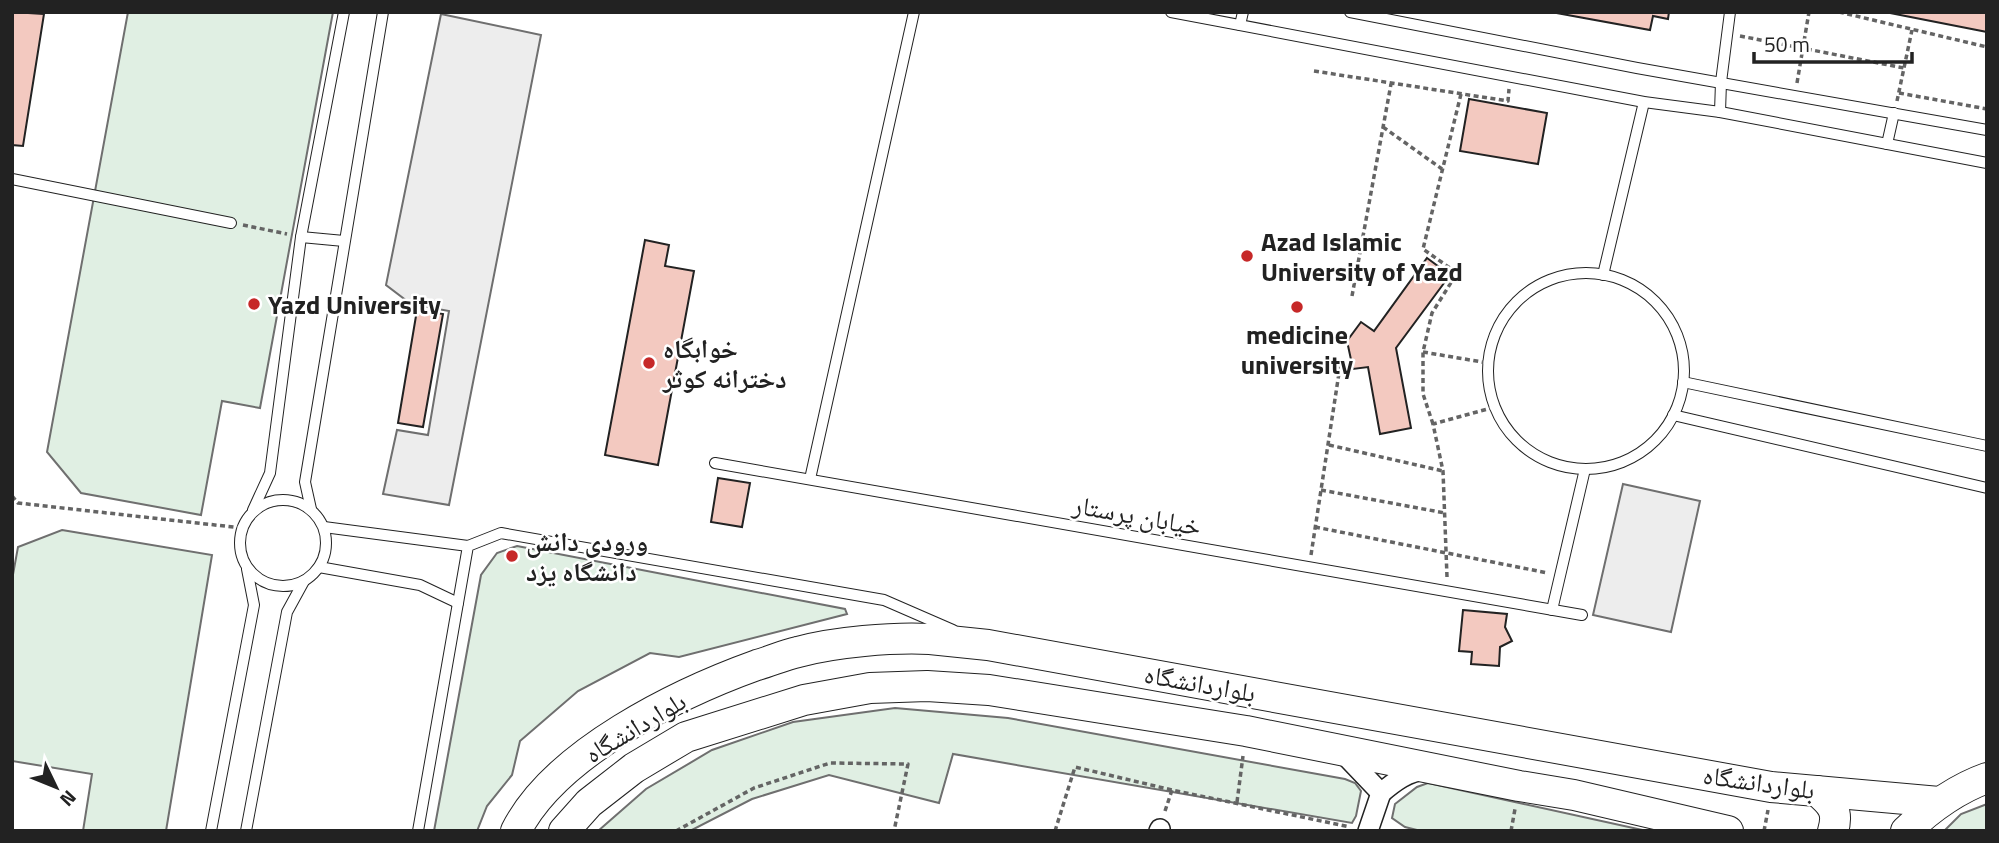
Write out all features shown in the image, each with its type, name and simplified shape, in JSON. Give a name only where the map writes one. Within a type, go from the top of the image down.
[{"type":"main road","name":"بلواردانشگاه","points":[[516,831],[524,815],[554,780],[599,744],[662,706],[733,674],[797,652],[861,642],[928,639],[988,646],[1771,787],[1939,802]]},
{"type":"main road","name":"بلواردانشگاه","points":[[564,831],[589,803],[634,768],[685,737],[804,700],[870,688],[927,686],[989,690],[1246,731],[1574,795],[1728,831]]},
{"type":"main road","points":[[1906,831],[1939,802],[1970,784],[1987,778]]},
{"type":"main road","points":[[1817,791],[1832,804],[1836,821],[1833,831]]},
{"type":"street","points":[[1340,750],[1381,793]]},
{"type":"street","points":[[1368,831],[1381,793],[1415,771],[1440,769]]},
{"type":"lane","points":[[211,831],[254,605],[247,568],[239,549],[242,528],[270,473],[301,237],[344,12]]},
{"type":"lane","points":[[246,831],[287,612],[304,581],[319,567],[326,547],[324,527],[311,509],[305,482],[383,12]]},
{"type":"lane","points":[[810,479],[914,12]]},
{"type":"lane","points":[[1171,12],[1644,102],[1720,112],[1987,163]]},
{"type":"lane","points":[[1240,25],[1243,12]]},
{"type":"lane","points":[[1350,12],[1637,68],[1987,130]]},
{"type":"lane","points":[[1720,112],[1730,12]]},
{"type":"lane","points":[[1603,275],[1644,102]]},
{"type":"lane","points":[[1887,144],[1894,113]]},
{"type":"lane","points":[[12,179],[230,223]]},
{"type":"lane","points":[[301,237],[344,241]]},
{"type":"lane","points":[[1570,274],[1603,275],[1626,282],[1647,294],[1664,312],[1676,333],[1683,357],[1680,398],[1662,433],[1646,449],[1627,460],[1607,467],[1585,469],[1553,464],[1525,449],[1503,425],[1495,407],[1490,395],[1488,363],[1496,332],[1514,304],[1540,285],[1570,274]]},
{"type":"lane","points":[[1683,382],[1987,446]]},
{"type":"lane","points":[[1673,415],[1987,488]]},
{"type":"lane","name":"خیابان پرستار","points":[[715,463],[1582,615]]},
{"type":"lane","points":[[1552,610],[1585,469]]},
{"type":"lane","points":[[253,510],[272,500],[293,500],[311,509]]},
{"type":"lane","points":[[324,527],[468,546],[501,533],[884,600],[988,646]]},
{"type":"lane","points":[[418,831],[468,546]]},
{"type":"lane","points":[[319,567],[420,585],[458,603]]},
{"type":"lane","points":[[247,568],[263,582],[283,587],[304,581]]},
{"type":"path","points":[[1794,96],[1809,12]]},
{"type":"path","points":[[1839,12],[1987,47]]},
{"type":"path","points":[[1894,113],[1912,29]]},
{"type":"path","points":[[1727,34],[1904,68]]},
{"type":"path","points":[[1314,71],[1508,101]]},
{"type":"path","points":[[1352,296],[1391,84]]},
{"type":"path","points":[[1899,93],[1987,109]]},
{"type":"path","points":[[1447,591],[1443,471],[1433,424],[1423,394],[1423,352],[1432,313],[1457,273],[1423,249],[1461,94]]},
{"type":"path","points":[[1383,127],[1442,169]]},
{"type":"path","points":[[230,223],[301,237]]},
{"type":"path","points":[[1423,352],[1488,363]]},
{"type":"path","points":[[1309,567],[1341,360]]},
{"type":"path","points":[[1433,424],[1495,407]]},
{"type":"path","points":[[1328,444],[1443,471]]},
{"type":"path","points":[[1321,491],[1445,513]]},
{"type":"path","points":[[12,496],[18,503],[242,528]]},
{"type":"path","points":[[1315,527],[1560,576]]},
{"type":"path","points":[[1237,802],[1246,731]]},
{"type":"path","points":[[676,831],[754,788],[830,763],[908,764],[894,831]]},
{"type":"path","points":[[1055,831],[1074,767],[1368,831]]},
{"type":"green space","points":[[128,12],[333,12],[260,408],[222,401],[201,515],[81,493],[47,452]]},
{"type":"green space","points":[[62,530],[212,555],[166,831],[83,831],[92,774],[12,761],[12,580],[18,547]]},
{"type":"green space","points":[[517,546],[845,609],[847,614],[679,657],[650,653],[578,691],[520,741],[512,775],[487,806],[477,831],[434,831],[481,575],[497,553]]},
{"type":"green space","points":[[895,708],[1008,718],[1345,779],[1355,783],[1361,791],[1356,816],[1352,823],[953,754],[939,803],[829,775],[752,799],[690,831],[598,831],[646,789],[712,750],[793,722]]},
{"type":"green space","points":[[1428,783],[1647,831],[1421,831],[1405,827],[1392,818],[1395,804],[1417,787]]},
{"type":"green space","points":[[1987,804],[1987,831],[1944,831],[1961,814]]},
{"type":"shaded area","points":[[441,14],[541,35],[449,505],[383,494],[397,430],[428,435],[449,311],[411,304],[386,285]]},
{"type":"shaded area","points":[[1623,484],[1700,501],[1671,632],[1593,615]]},
{"type":"building","points":[[12,12],[44,14],[23,146],[12,145]]},
{"type":"building","points":[[1551,12],[1669,12],[1668,19],[1653,16],[1650,30]]},
{"type":"building","points":[[1885,12],[1987,12],[1987,32]]},
{"type":"building","points":[[1469,99],[1547,113],[1538,164],[1460,151]]},
{"type":"building","name":"خوابگاه دخترانه کوثر","points":[[645,240],[669,245],[665,266],[694,271],[658,465],[605,455]]},
{"type":"building","points":[[1427,258],[1450,275],[1396,348],[1411,428],[1380,434],[1368,367],[1353,369],[1347,341],[1361,322],[1374,331]]},
{"type":"building","points":[[417,310],[443,314],[423,427],[398,423]]},
{"type":"building","points":[[718,478],[750,483],[742,527],[711,522]]},
{"type":"building","points":[[1463,610],[1507,614],[1505,627],[1512,641],[1500,647],[1499,666],[1471,664],[1472,652],[1459,651]]},
{"type":"place","name":"Azad Islamic University of Yazd","points":[[1247,256]]},
{"type":"place","name":"Yazd University","points":[[254,304]]},
{"type":"place","name":"medicine university","points":[[1297,307]]},
{"type":"place","name":"خوابگاه دخترانه کوثر","points":[[649,363]]},
{"type":"place","name":"ورودی دانش دانشگاه یزد","points":[[512,556]]}]
